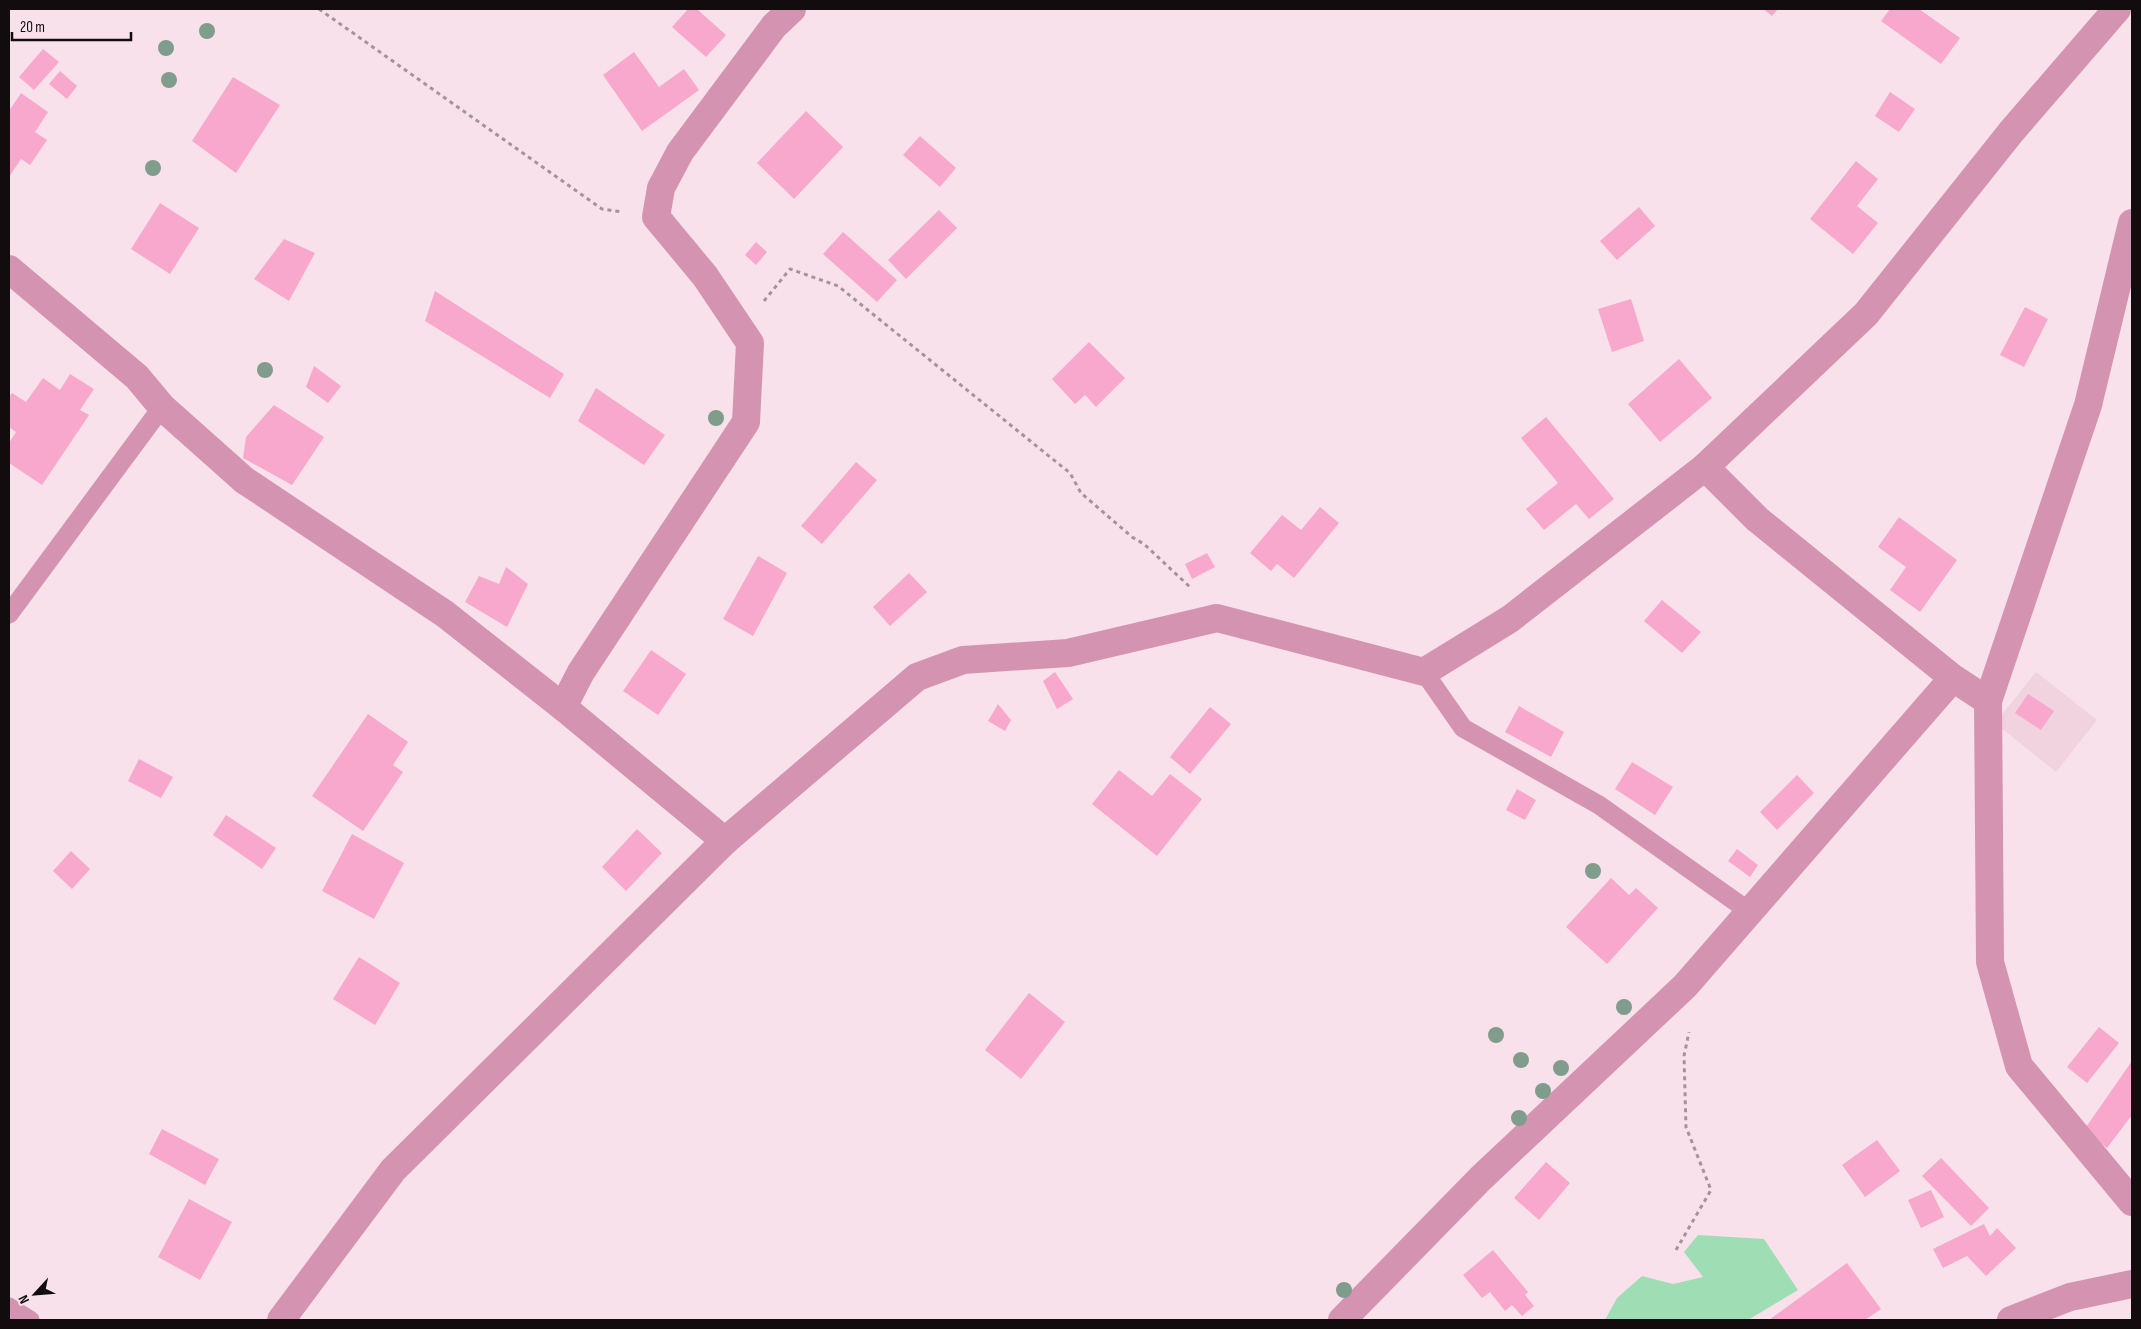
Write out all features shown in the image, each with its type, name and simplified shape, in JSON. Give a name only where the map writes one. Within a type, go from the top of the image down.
[{"type":"street","points":[[563,707],[581,672],[746,422],[750,343],[705,276],[656,217],[661,188],[680,152],[774,26],[792,9]]},
{"type":"street","points":[[281,1320],[393,1170],[725,841],[917,677],[963,660],[1068,653],[1218,618],[1424,672],[1510,619],[1705,467],[1866,314],[2011,132],[2117,9]]},
{"type":"street","points":[[2132,224],[2088,405],[1988,701],[1990,962],[2019,1066],[2132,1202]]},
{"type":"street","points":[[9,269],[137,377],[162,407],[244,480],[445,614],[563,707],[725,841]]},
{"type":"street","points":[[1705,467],[1757,519],[1953,678],[1988,701]]},
{"type":"street","points":[[1342,1320],[1481,1178],[1685,986],[1953,678]]},
{"type":"street","points":[[2011,1320],[2070,1297],[2132,1284]]},
{"type":"lane","points":[[9,614],[162,407]]},
{"type":"lane","points":[[1424,672],[1463,728],[1598,805],[1750,912]]},
{"type":"lane","points":[[9,1307],[30,1320]]},
{"type":"path","points":[[319,9],[602,209],[656,217]]},
{"type":"path","points":[[790,269],[838,286],[1070,473],[1081,493],[1132,537],[1144,544],[1209,606],[1218,618]]},
{"type":"path","points":[[1676,1250],[1711,1190],[1686,1127],[1684,1056],[1690,1029]]},
{"type":"shaded area","points":[[2036,672],[2097,720],[2056,772],[1995,723]]},
{"type":"green space","points":[[1698,1235],[1764,1239],[1798,1290],[1748,1320],[1605,1320],[1617,1298],[1642,1276],[1673,1284],[1703,1277],[1684,1252]]},
{"type":"building","points":[[688,9],[699,9],[726,35],[706,57],[672,27]]},
{"type":"building","points":[[1763,9],[1778,9],[1772,16]]},
{"type":"building","points":[[1890,9],[1919,9],[1960,38],[1941,64],[1881,21]]},
{"type":"building","points":[[43,49],[59,62],[34,90],[19,77]]},
{"type":"building","points":[[634,52],[659,87],[684,69],[699,90],[642,131],[603,75]]},
{"type":"building","points":[[60,71],[77,86],[67,99],[49,84]]},
{"type":"building","points":[[233,77],[280,105],[236,173],[192,141]]},
{"type":"building","points":[[1890,92],[1915,109],[1899,132],[1875,116]]},
{"type":"building","points":[[21,93],[48,112],[35,132],[47,140],[30,165],[21,159],[9,177],[9,111]]},
{"type":"building","points":[[806,111],[843,147],[794,199],[757,163]]},
{"type":"building","points":[[920,136],[956,168],[940,187],[903,155]]},
{"type":"building","points":[[1856,161],[1878,179],[1857,206],[1878,223],[1853,254],[1810,219]]},
{"type":"building","points":[[160,203],[199,228],[170,274],[131,249]]},
{"type":"building","points":[[1639,207],[1655,226],[1617,260],[1600,241]]},
{"type":"building","points":[[939,210],[957,228],[906,279],[888,260]]},
{"type":"building","points":[[843,232],[897,280],[877,302],[823,254]]},
{"type":"building","points":[[284,239],[315,253],[289,301],[254,279]]},
{"type":"building","points":[[756,242],[767,252],[756,265],[745,255]]},
{"type":"building","points":[[435,291],[564,374],[550,398],[425,321]]},
{"type":"building","points":[[1631,299],[1644,341],[1612,352],[1598,309]]},
{"type":"building","points":[[2025,307],[2048,319],[2024,367],[2000,355]]},
{"type":"building","points":[[1089,342],[1125,378],[1096,407],[1085,395],[1075,404],[1052,379]]},
{"type":"building","points":[[1679,359],[1712,398],[1660,442],[1628,404]]},
{"type":"building","points":[[314,366],[341,386],[328,403],[306,387]]},
{"type":"building","points":[[70,374],[94,389],[80,410],[89,415],[42,485],[9,463],[9,443],[16,432],[9,427],[9,397],[12,393],[26,402],[43,378],[60,390]]},
{"type":"building","points":[[596,388],[665,435],[644,465],[578,421]]},
{"type":"building","points":[[274,405],[324,437],[292,485],[243,458],[246,437]]},
{"type":"building","points":[[1546,417],[1614,499],[1589,519],[1576,504],[1544,530],[1526,509],[1558,483],[1521,438]]},
{"type":"building","points":[[856,462],[877,480],[822,544],[801,526]]},
{"type":"building","points":[[1320,507],[1339,523],[1294,578],[1277,564],[1271,571],[1250,553],[1282,515],[1301,530]]},
{"type":"building","points":[[1899,517],[1957,560],[1920,612],[1890,590],[1906,567],[1878,547]]},
{"type":"building","points":[[1207,553],[1215,567],[1192,579],[1185,564]]},
{"type":"building","points":[[758,556],[787,573],[753,636],[723,619]]},
{"type":"building","points":[[506,567],[528,584],[507,627],[465,602],[479,576],[499,584]]},
{"type":"building","points":[[909,573],[927,592],[890,626],[873,607]]},
{"type":"building","points":[[1662,600],[1701,632],[1682,653],[1644,621]]},
{"type":"building","points":[[651,650],[686,674],[658,715],[623,691]]},
{"type":"building","points":[[1055,672],[1073,699],[1057,709],[1043,681]]},
{"type":"building","points":[[2028,694],[2054,711],[2041,730],[2015,713]]},
{"type":"building","points":[[998,704],[1011,720],[1005,731],[988,721]]},
{"type":"building","points":[[1519,706],[1564,732],[1551,757],[1505,732]]},
{"type":"building","points":[[1210,707],[1231,724],[1190,774],[1170,757]]},
{"type":"building","points":[[368,714],[408,742],[393,765],[403,772],[363,831],[312,796]]},
{"type":"building","points":[[139,759],[173,777],[161,798],[128,781]]},
{"type":"building","points":[[1632,762],[1673,787],[1655,815],[1615,789]]},
{"type":"building","points":[[1119,770],[1152,796],[1170,774],[1202,799],[1157,856],[1092,804]]},
{"type":"building","points":[[1797,775],[1814,793],[1777,830],[1760,812]]},
{"type":"building","points":[[1517,789],[1536,800],[1525,820],[1506,810]]},
{"type":"building","points":[[226,815],[276,848],[262,869],[213,835]]},
{"type":"building","points":[[637,829],[662,853],[626,891],[602,867]]},
{"type":"building","points":[[352,834],[404,863],[374,919],[322,891]]},
{"type":"building","points":[[1737,849],[1758,865],[1750,877],[1728,861]]},
{"type":"building","points":[[71,851],[90,869],[72,889],[53,871]]},
{"type":"building","points":[[1611,878],[1629,895],[1636,888],[1658,908],[1607,964],[1566,927]]},
{"type":"building","points":[[359,957],[400,983],[375,1025],[333,999]]},
{"type":"building","points":[[1029,993],[1065,1022],[1021,1079],[985,1050]]},
{"type":"building","points":[[2099,1027],[2119,1043],[2087,1083],[2067,1067]]},
{"type":"building","points":[[2132,1061],[2132,1115],[2107,1148],[2084,1130]]},
{"type":"building","points":[[162,1129],[219,1159],[205,1185],[149,1154]]},
{"type":"building","points":[[1877,1140],[1900,1171],[1865,1197],[1842,1165]]},
{"type":"building","points":[[1941,1158],[1989,1208],[1971,1226],[1922,1176]]},
{"type":"building","points":[[1546,1162],[1570,1183],[1539,1220],[1514,1198]]},
{"type":"building","points":[[1931,1190],[1944,1217],[1921,1228],[1908,1200]]},
{"type":"building","points":[[189,1199],[232,1222],[200,1280],[158,1257]]},
{"type":"building","points":[[1984,1224],[1990,1236],[1997,1228],[2016,1248],[1986,1276],[1967,1256],[1943,1268],[1933,1249]]},
{"type":"building","points":[[1493,1250],[1528,1292],[1525,1295],[1534,1306],[1522,1316],[1512,1305],[1505,1311],[1490,1292],[1482,1298],[1463,1275]]},
{"type":"building","points":[[1847,1263],[1881,1309],[1865,1320],[1769,1320]]}]
